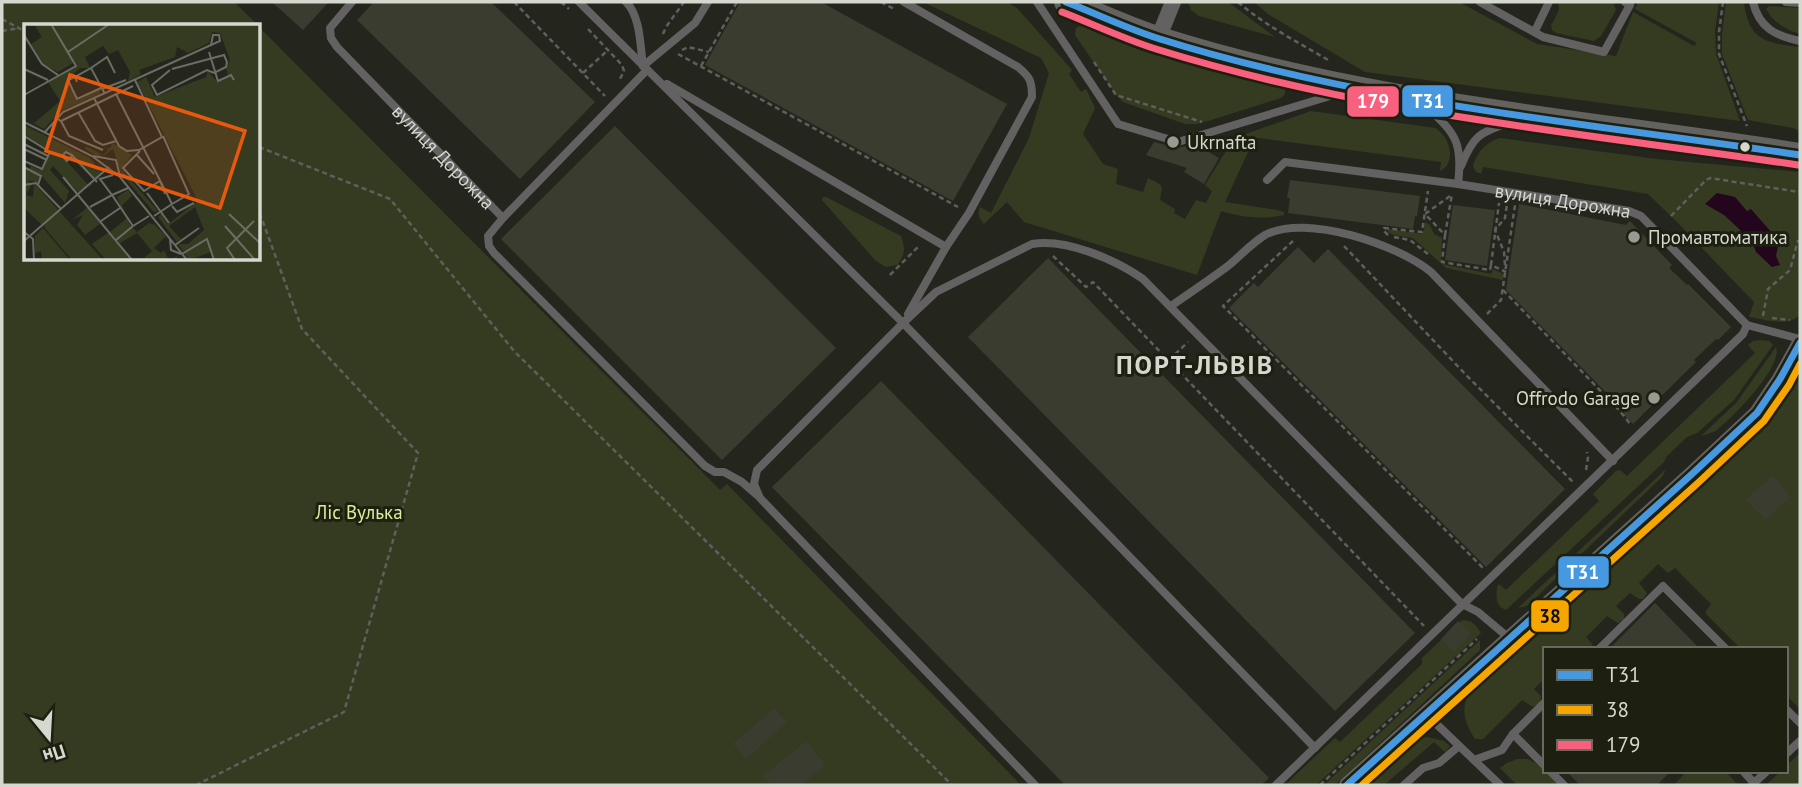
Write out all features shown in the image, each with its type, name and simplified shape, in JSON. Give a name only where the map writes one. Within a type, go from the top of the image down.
[{"type":"main road","points":[[1066,2],[1158,39],[1354,89],[1800,155]]},
{"type":"street","points":[[1158,39],[1173,2]]},
{"type":"street","points":[[1347,785],[1757,413],[1780,379],[1800,341]]},
{"type":"lane","name":"вулиця Дорожна","points":[[352,2],[330,28],[331,38],[337,47],[503,218],[645,68],[695,23],[708,2]]},
{"type":"lane","points":[[579,2],[902,323],[1315,748]]},
{"type":"lane","points":[[626,2],[633,9],[636,18],[645,68]]},
{"type":"lane","points":[[902,323],[969,213],[1032,97],[1032,82],[1018,67],[904,2]]},
{"type":"lane","points":[[1037,2],[1118,124],[1178,142],[1354,89]]},
{"type":"lane","points":[[1480,2],[1543,37],[1604,52],[1630,5],[1625,2]]},
{"type":"lane","points":[[1535,31],[1549,2]]},
{"type":"lane","points":[[1753,2],[1759,19],[1768,29],[1778,36],[1800,41]]},
{"type":"lane","points":[[1786,2],[1800,4]]},
{"type":"lane","points":[[655,78],[946,247]]},
{"type":"lane","points":[[1420,100],[1451,129],[1458,146],[1458,184]]},
{"type":"lane","points":[[1460,169],[1469,147],[1483,132],[1527,116]]},
{"type":"lane","name":"вулиця Дорожна","points":[[1267,180],[1285,162],[1458,184],[1629,211],[1641,216],[1747,325]]},
{"type":"lane","points":[[503,218],[488,236],[489,246],[494,253],[705,466],[742,482],[760,498],[1035,785]]},
{"type":"lane","points":[[1171,306],[1265,236],[1287,227],[1313,228],[1365,240],[1408,257],[1432,272],[1613,461]]},
{"type":"lane","points":[[760,498],[754,484],[757,470],[936,292],[1032,244],[1045,242],[1064,245],[1085,251],[1143,279],[1462,604],[1478,612],[1509,638]]},
{"type":"lane","points":[[1276,785],[1613,461],[1743,334],[1747,325],[1800,341]]},
{"type":"lane","points":[[1601,647],[1663,586],[1724,647]]},
{"type":"lane","points":[[1474,760],[1502,750],[1513,734],[1543,704]]},
{"type":"lane","points":[[1425,713],[1500,785]]},
{"type":"lane","points":[[1513,734],[1543,763]]},
{"type":"lane","points":[[1404,785],[1423,768],[1439,762],[1459,746]]},
{"type":"path","points":[[514,2],[605,96],[612,89]]},
{"type":"path","points":[[663,41],[663,33],[682,2]]},
{"type":"path","points":[[701,66],[737,2]]},
{"type":"path","points":[[881,2],[903,14]]},
{"type":"path","points":[[1238,2],[1269,25],[1330,61]]},
{"type":"path","points":[[1723,2],[1718,32],[1718,54],[1748,129]]},
{"type":"path","points":[[2,19],[24,31]]},
{"type":"path","points":[[2,32],[19,28]]},
{"type":"path","points":[[709,52],[688,47],[674,52],[958,208]]},
{"type":"path","points":[[583,74],[608,50],[622,65],[624,71],[619,82]]},
{"type":"path","points":[[1094,62],[1116,95],[1203,122],[1208,121]]},
{"type":"path","points":[[261,148],[390,199],[514,351],[952,785]]},
{"type":"path","points":[[1671,216],[1710,178],[1800,191]]},
{"type":"path","points":[[1388,235],[1384,228],[1422,232],[1428,191]]},
{"type":"path","points":[[1425,214],[1452,194],[1442,262],[1490,270],[1499,200]]},
{"type":"path","points":[[1495,230],[1505,218],[1507,201]]},
{"type":"path","points":[[1487,314],[1501,300],[1516,202]]},
{"type":"path","points":[[1425,214],[1445,235]]},
{"type":"path","points":[[196,785],[344,712],[418,453],[302,330],[261,217]]},
{"type":"path","points":[[1495,230],[1504,252],[1506,272]]},
{"type":"path","points":[[1299,236],[1223,306],[1485,570]]},
{"type":"path","points":[[1349,243],[1339,240],[1468,377],[1574,484],[1577,481]]},
{"type":"path","points":[[1790,320],[1763,317],[1768,289],[1790,270],[1798,240]]},
{"type":"path","points":[[890,275],[918,247]]},
{"type":"path","points":[[1046,253],[1086,287],[1093,282],[1424,626]]},
{"type":"path","points":[[1490,265],[1506,272]]},
{"type":"path","points":[[1503,290],[1634,428]]},
{"type":"path","points":[[1169,360],[1191,340]]},
{"type":"path","points":[[1582,475],[1587,469],[1585,447]]},
{"type":"path","points":[[1320,785],[1477,639]]},
{"type":"green space","name":"Ліс Вулька","points":[[2,2],[234,2],[257,24],[24,24],[24,261],[261,261],[261,29],[720,490],[727,484],[1021,785],[2,785]]},
{"type":"green space","points":[[923,2],[1007,2],[1017,8],[1072,70],[1069,74],[1081,92],[1086,89],[1095,108],[1083,134],[1103,164],[1118,169],[1116,184],[1143,192],[1148,178],[1158,183],[1162,187],[1160,200],[1185,219],[1196,200],[1206,203],[1212,191],[1205,185],[1234,138],[1311,111],[1436,128],[1447,140],[1449,160],[1440,171],[1441,162],[1254,139],[1225,202],[1277,210],[1284,212],[1284,215],[1252,217],[1221,211],[1197,275],[1024,222],[1007,202],[984,224],[979,216],[980,207],[991,213],[1029,138],[1049,73],[1041,58]]},
{"type":"green space","points":[[1188,2],[1228,2],[1275,37],[1199,16],[1191,10]]},
{"type":"green space","points":[[1254,2],[1459,2],[1537,44],[1616,56],[1633,12],[1694,46],[1697,43],[1635,9],[1638,2],[1719,2],[1715,31],[1716,54],[1740,121],[1365,72],[1268,14]]},
{"type":"green space","points":[[1558,2],[1613,2],[1616,10],[1601,36],[1594,41],[1552,30],[1551,26],[1559,10]]},
{"type":"green space","points":[[1726,2],[1744,2],[1750,25],[1761,38],[1800,47],[1800,131],[1748,120],[1722,54]]},
{"type":"green space","points":[[1769,6],[1800,8],[1800,34],[1776,22],[1766,9]]},
{"type":"green space","points":[[1081,25],[1175,61],[1281,85],[1285,94],[1281,98],[1208,121],[1185,124],[1123,102],[1075,35],[1076,28]]},
{"type":"green space","points":[[1500,138],[1657,159],[1800,172],[1800,314],[1783,322],[1749,317],[1754,302],[1648,194],[1483,167],[1481,174],[1476,172],[1473,166],[1477,156],[1486,145]]},
{"type":"green space","points":[[823,197],[901,236],[904,251],[897,265],[886,267],[876,261],[822,200]]},
{"type":"green space","points":[[1425,222],[1430,225],[1434,234],[1442,238],[1442,264],[1491,274],[1493,269],[1503,274],[1503,280],[1446,268],[1413,238],[1388,232],[1388,229],[1423,234]]},
{"type":"green space","points":[[1760,340],[1769,341],[1773,345],[1734,400],[1697,433],[1687,437],[1664,462],[1506,610],[1500,607],[1497,601],[1499,584],[1506,590],[1599,501],[1593,494],[1616,471],[1620,470],[1627,476],[1755,353],[1748,345]]},
{"type":"green space","points":[[1776,347],[1772,367],[1755,391],[1717,430],[1701,436],[1737,402]]},
{"type":"green space","points":[[1800,376],[1800,709],[1788,697],[1788,647],[1739,647],[1706,614],[1711,604],[1675,568],[1668,573],[1658,564],[1639,583],[1647,593],[1643,599],[1630,593],[1616,606],[1624,614],[1624,619],[1618,623],[1607,616],[1586,637],[1593,647],[1543,647],[1543,680],[1534,689],[1541,696],[1540,703],[1533,707],[1522,700],[1483,739],[1475,739],[1465,719],[1467,697],[1775,415]]},
{"type":"green space","points":[[1666,469],[1662,477],[1527,606],[1518,608]]},
{"type":"green space","points":[[1462,620],[1473,624],[1481,633],[1316,785],[1285,785],[1335,738],[1340,742],[1422,664],[1422,658]]},
{"type":"green space","points":[[1480,640],[1480,650],[1335,785],[1324,785]]},
{"type":"green space","points":[[1422,738],[1444,741],[1450,746],[1445,752],[1434,742],[1384,785],[1370,785]]},
{"type":"green space","points":[[1800,753],[1800,785],[1766,785],[1779,773],[1788,773],[1788,764]]},
{"type":"green space","points":[[1528,759],[1543,767],[1543,773],[1550,773],[1560,785],[1517,785],[1500,768],[1507,763]]},
{"type":"green space","points":[[1685,773],[1727,773],[1738,785],[1674,785]]},
{"type":"shaded area","points":[[1717,193],[1735,197],[1747,211],[1751,209],[1779,241],[1776,256],[1780,265],[1772,267],[1756,252],[1752,242],[1736,226],[1705,204]]},
{"type":"building","points":[[272,2],[329,2],[303,30]]},
{"type":"building","points":[[374,2],[491,2],[595,102],[520,179],[357,20]]},
{"type":"building","points":[[740,2],[821,2],[1007,104],[953,201],[705,65]]},
{"type":"building","points":[[615,126],[836,348],[722,460],[501,239]]},
{"type":"building","points":[[1154,142],[1177,148],[1195,144],[1219,158],[1204,184],[1184,172],[1187,168],[1146,155]]},
{"type":"building","points":[[1290,180],[1420,196],[1413,229],[1288,213]]},
{"type":"building","points":[[1519,204],[1626,225],[1630,221],[1672,265],[1669,268],[1731,327],[1694,360],[1696,362],[1633,424],[1623,414],[1625,412],[1506,290]]},
{"type":"building","points":[[1453,205],[1495,210],[1487,266],[1445,260]]},
{"type":"building","points":[[1298,247],[1314,263],[1328,249],[1565,489],[1486,567],[1229,308],[1254,283],[1258,287]]},
{"type":"building","points":[[1048,258],[1415,633],[1335,711],[968,337]]},
{"type":"building","points":[[881,381],[1269,778],[1261,785],[1065,785],[772,487]]},
{"type":"building","points":[[1773,475],[1791,497],[1765,520],[1746,499]]},
{"type":"building","points":[[1655,603],[1698,647],[1611,647]]},
{"type":"building","points":[[1458,621],[1471,634],[1454,652],[1441,639]]},
{"type":"building","points":[[774,708],[787,722],[746,759],[733,744]]},
{"type":"building","points":[[806,741],[826,765],[801,785],[771,785],[763,776]]},
{"type":"building","points":[[1568,773],[1669,773],[1657,785],[1580,785]]},
{"type":"transit line","name":"Т31","points":[[1066,2],[1160,39],[1317,80],[1477,109],[1800,155]]},
{"type":"transit line","name":"179","points":[[1062,12],[1156,49],[1314,90],[1475,119],[1798,165]]},
{"type":"transit line","name":"Т31","points":[[1347,785],[1757,413],[1800,343]]},
{"type":"transit line","name":"38","points":[[1362,785],[1764,421],[1800,364]]},
{"type":"place","name":"Ukrnafta","points":[[1173,142]]},
{"type":"place","name":"Промавтоматика","points":[[1634,237]]},
{"type":"place","name":"Offrodo Garage","points":[[1654,398]]},
{"type":"district","name":"ПОРТ-ЛЬВІВ","points":[[1195,365]]}]
